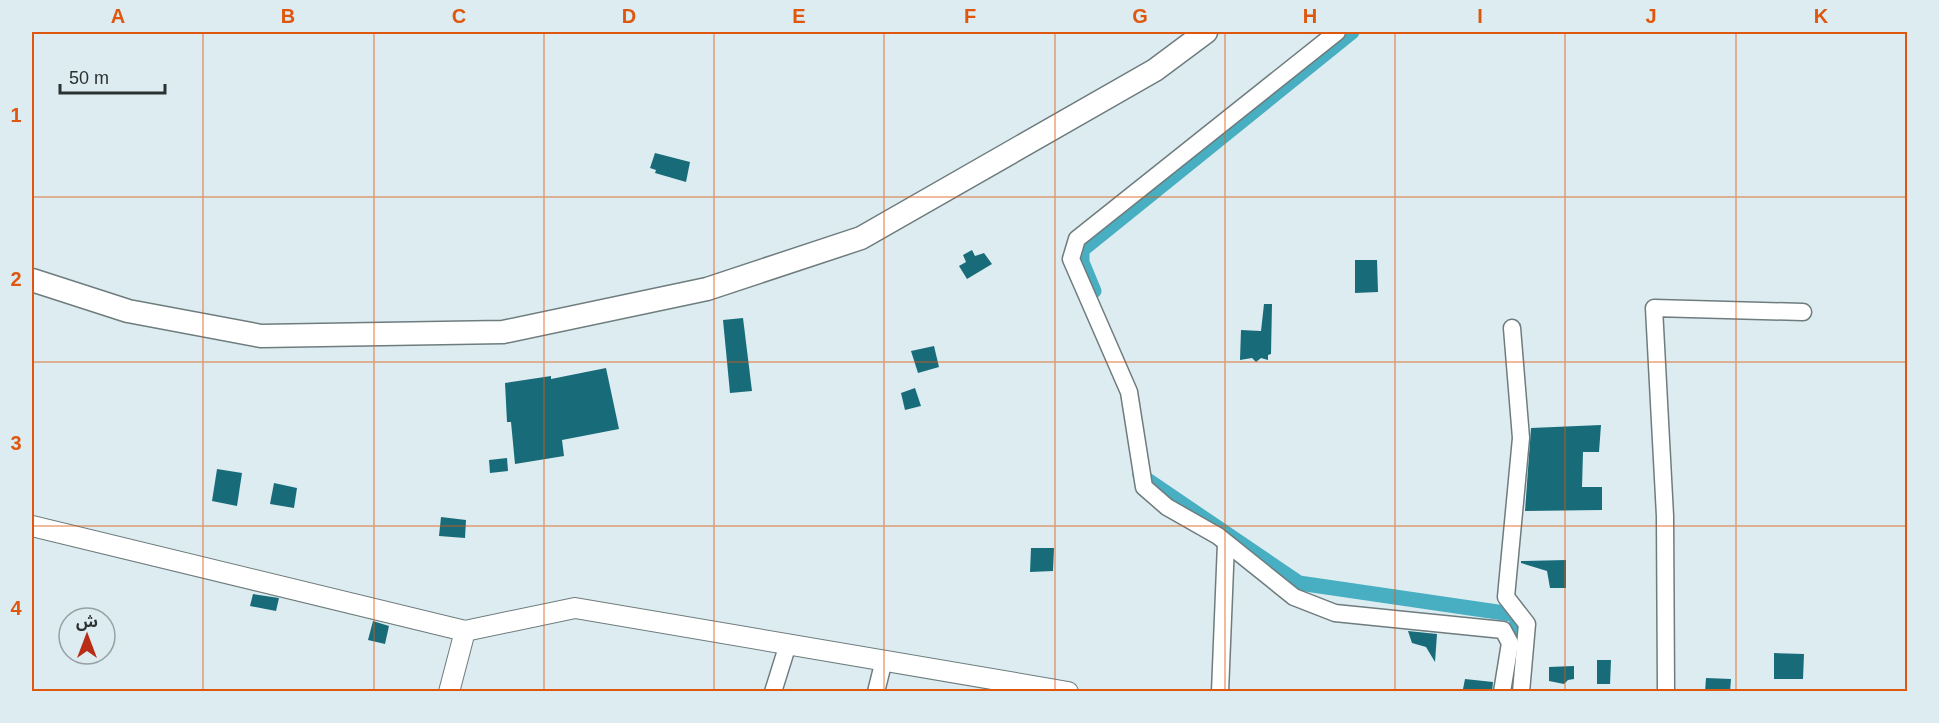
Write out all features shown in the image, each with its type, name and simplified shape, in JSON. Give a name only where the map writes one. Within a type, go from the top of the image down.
[{"type":"main road","points":[[32,280],[128,311],[261,336],[503,332],[707,289],[861,237],[1155,70],[1206,32]]},
{"type":"street","points":[[1337,32],[1077,239],[1071,259],[1129,392],[1144,487],[1167,507],[1226,543],[1294,597],[1335,613],[1503,630],[1510,643],[1502,692]]},
{"type":"street","points":[[1666,692],[1665,516],[1654,308],[1803,312]]},
{"type":"street","points":[[1512,328],[1521,438],[1506,597],[1527,624],[1521,692]]},
{"type":"street","points":[[32,526],[465,631],[575,609],[1068,692]]},
{"type":"street","points":[[1220,692],[1226,543]]},
{"type":"street","points":[[449,692],[465,631]]},
{"type":"street","points":[[772,692],[788,644]]},
{"type":"street","points":[[876,692],[884,660]]},
{"type":"building","points":[[655,153],[690,162],[686,182],[655,173],[656,170],[650,168]]},
{"type":"building","points":[[972,250],[975,256],[984,253],[992,264],[967,279],[959,266],[966,262],[963,255]]},
{"type":"building","points":[[1355,260],[1377,260],[1378,292],[1355,293]]},
{"type":"building","points":[[1264,304],[1272,304],[1271,354],[1268,355],[1268,360],[1261,358],[1256,362],[1252,358],[1240,360],[1241,330],[1261,331]]},
{"type":"building","points":[[743,318],[752,391],[730,393],[723,320]]},
{"type":"building","points":[[934,346],[939,367],[918,373],[911,351]]},
{"type":"building","points":[[606,368],[619,429],[562,440],[564,456],[515,464],[511,422],[507,422],[505,383],[551,376],[551,379]]},
{"type":"building","points":[[915,388],[921,406],[905,410],[901,393]]},
{"type":"building","points":[[1601,425],[1599,452],[1583,452],[1582,487],[1602,487],[1602,510],[1525,511],[1531,428]]},
{"type":"building","points":[[507,458],[508,471],[490,473],[489,460]]},
{"type":"building","points":[[217,469],[242,473],[237,506],[212,501]]},
{"type":"building","points":[[274,483],[297,488],[294,508],[270,504]]},
{"type":"building","points":[[441,517],[466,520],[465,538],[439,536]]},
{"type":"building","points":[[1031,548],[1054,548],[1053,571],[1030,572]]},
{"type":"building","points":[[1566,560],[1566,588],[1550,588],[1547,571],[1521,563],[1521,561]]},
{"type":"building","points":[[253,594],[279,598],[276,611],[250,606]]},
{"type":"building","points":[[373,621],[389,626],[385,644],[368,640]]},
{"type":"building","points":[[1408,631],[1437,634],[1435,662],[1426,647],[1412,643]]},
{"type":"building","points":[[1774,653],[1804,654],[1803,679],[1774,679]]},
{"type":"building","points":[[1597,660],[1611,660],[1610,684],[1597,684]]},
{"type":"building","points":[[1574,666],[1574,679],[1564,684],[1549,681],[1549,667]]},
{"type":"building","points":[[1706,678],[1731,679],[1730,692],[1705,692]]},
{"type":"building","points":[[1465,679],[1493,682],[1492,692],[1463,689]]},
{"type":"waterway","points":[[1094,291],[1082,262],[1082,250],[1352,32]]},
{"type":"waterway","points":[[1140,475],[1299,583],[1518,615],[1512,654]]}]
